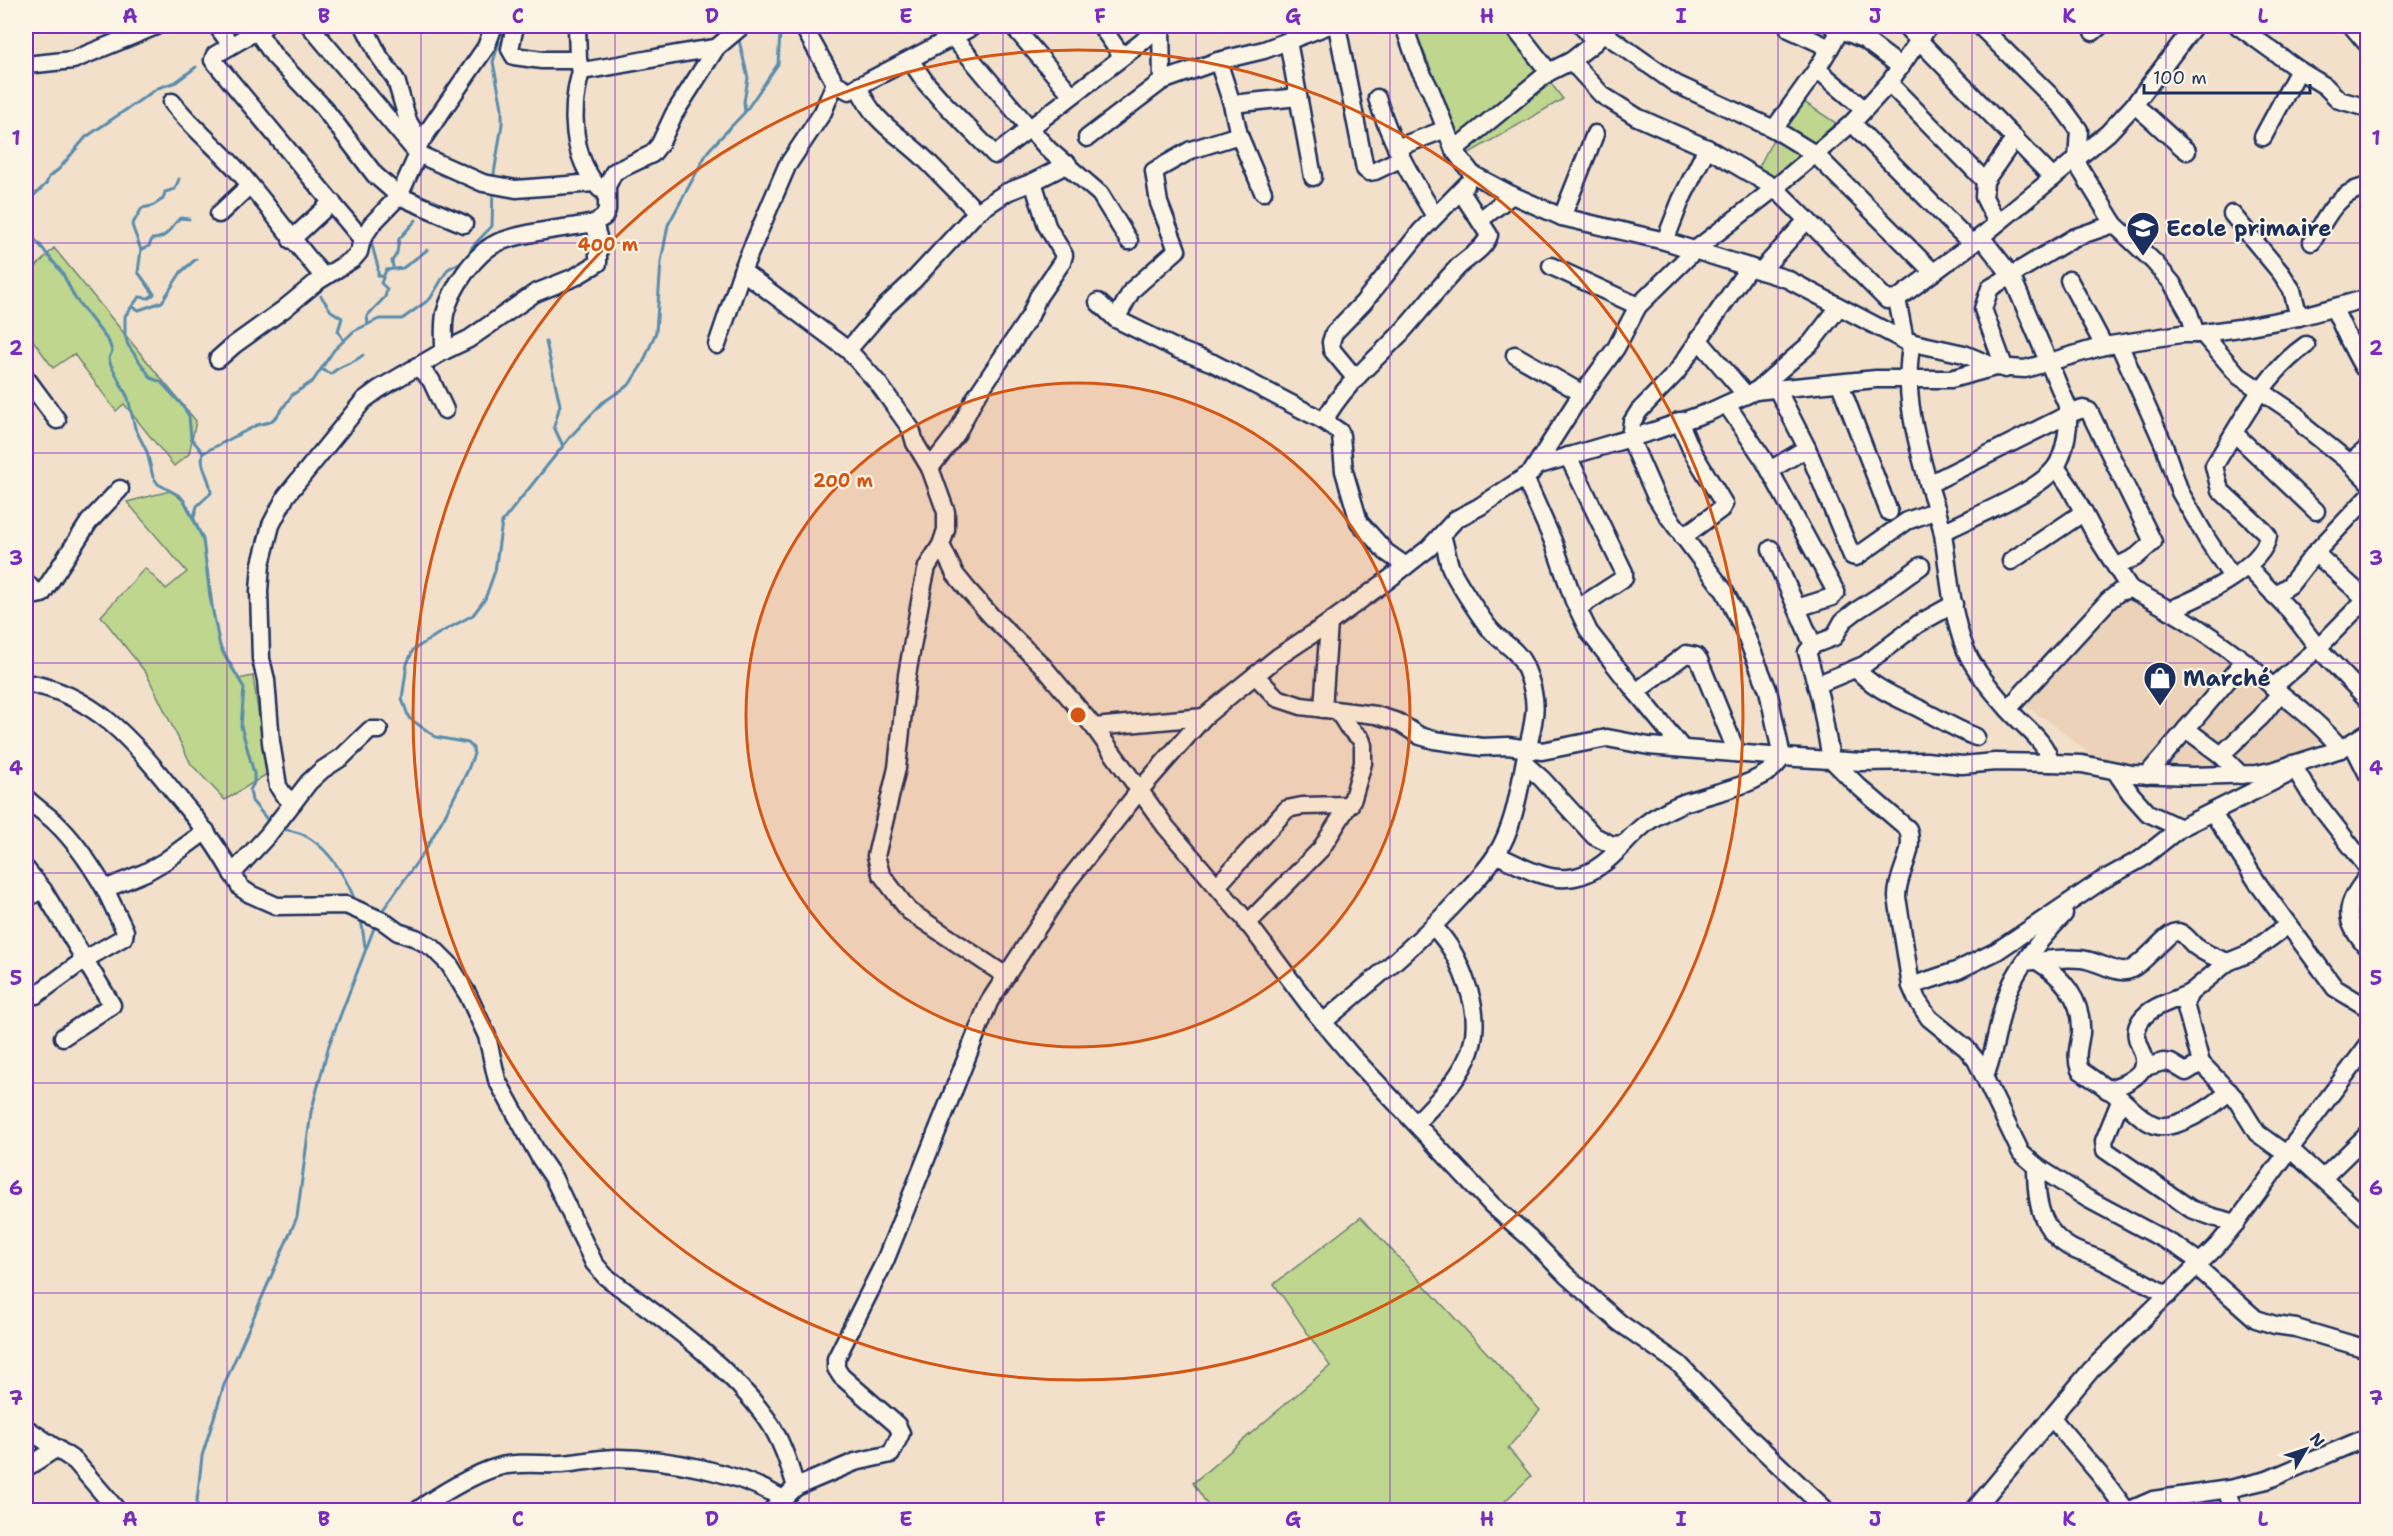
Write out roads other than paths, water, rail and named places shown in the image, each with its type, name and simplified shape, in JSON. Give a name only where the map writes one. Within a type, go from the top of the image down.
[{"type":"street","points":[[26,64],[73,60],[156,26]]},
{"type":"street","points":[[217,26],[231,45]]},
{"type":"street","points":[[310,26],[418,148],[483,183],[516,189],[600,189],[607,186],[614,172],[652,154],[660,144],[674,114],[716,48],[742,26]]},
{"type":"street","points":[[364,26],[379,56],[396,80],[418,148]]},
{"type":"street","points":[[218,359],[359,252],[362,240],[372,224],[399,196],[418,148],[486,46],[494,26]]},
{"type":"street","points":[[515,26],[510,49],[514,56],[580,65],[630,64],[676,53],[716,48]]},
{"type":"street","points":[[444,351],[445,316],[449,302],[466,270],[482,254],[497,243],[521,236],[594,223],[604,217],[607,210],[600,189],[584,168],[574,124],[580,65],[577,26]]},
{"type":"street","points":[[803,26],[835,82],[849,91],[910,60],[961,30],[1030,129],[1049,150],[1068,164],[1100,194],[1129,241]]},
{"type":"street","points":[[1013,26],[1072,95]]},
{"type":"street","points":[[1101,26],[1122,56]]},
{"type":"street","points":[[910,60],[937,95],[995,155],[1160,26]]},
{"type":"street","points":[[1160,26],[1162,81]]},
{"type":"street","points":[[1087,138],[1162,81],[1218,61],[1264,50],[1327,26]]},
{"type":"street","points":[[1337,26],[1365,168],[1369,172],[1375,171],[1398,153],[1446,129]]},
{"type":"street","points":[[1404,26],[1418,66],[1454,150],[1472,174],[1562,217],[1665,241],[1787,279],[1909,341],[1964,354],[2000,368]]},
{"type":"street","points":[[1513,26],[1549,72]]},
{"type":"street","points":[[1582,26],[1603,34],[1676,84],[1774,129],[1815,154],[1933,272]]},
{"type":"street","points":[[1905,26],[1925,32],[2015,138],[2053,178]]},
{"type":"street","points":[[1980,26],[2062,107],[2079,130],[2077,160],[2079,167],[2114,224],[2154,262],[2172,283],[2199,334],[2239,376],[2297,415],[2305,427],[2350,463],[2367,481]]},
{"type":"street","points":[[1571,61],[1602,95],[1637,117],[1707,148],[1775,188],[1887,300],[1892,301],[1977,240],[2108,133],[2134,105],[2194,26]]},
{"type":"street","points":[[2238,26],[2325,86],[2339,100],[2367,108]]},
{"type":"street","points":[[2352,26],[2367,45]]},
{"type":"street","points":[[362,240],[213,60],[215,55],[261,28],[274,56],[323,107],[375,175],[399,196],[464,224]]},
{"type":"street","points":[[1774,129],[1830,48],[1836,28],[1865,40],[1901,67]]},
{"type":"street","points":[[1789,29],[1830,48]]},
{"type":"street","points":[[1530,472],[1616,348],[1638,306],[1695,250],[1775,188],[1852,123],[1889,83],[1925,32]]},
{"type":"street","points":[[1454,150],[1549,72],[1571,61],[1603,34]]},
{"type":"street","points":[[1288,42],[1313,177]]},
{"type":"street","points":[[1218,61],[1239,135],[1263,192]]},
{"type":"street","points":[[1817,69],[1864,109]]},
{"type":"street","points":[[2263,137],[2299,70]]},
{"type":"street","points":[[717,345],[742,271],[787,166],[823,112],[835,82]]},
{"type":"street","points":[[1889,83],[1985,181]]},
{"type":"street","points":[[858,86],[867,105],[880,122],[926,160],[977,212]]},
{"type":"street","points":[[1232,104],[1298,97]]},
{"type":"street","points":[[1377,98],[1385,127],[1435,216]]},
{"type":"street","points":[[172,102],[240,173],[291,240],[324,277]]},
{"type":"street","points":[[2134,105],[2151,117],[2166,134],[2187,151]]},
{"type":"street","points":[[1852,123],[1977,240],[2011,275],[2069,414],[2067,434],[2056,467],[2045,478],[1943,532]]},
{"type":"street","points":[[1562,217],[1595,134]]},
{"type":"street","points":[[1116,319],[1132,290],[1177,250],[1159,203],[1154,171],[1191,150],[1239,135]]},
{"type":"street","points":[[1997,223],[1984,197],[1985,181],[2015,138]]},
{"type":"street","points":[[1665,241],[1684,192],[1707,148]]},
{"type":"street","points":[[848,350],[886,306],[914,281],[977,212],[1006,192],[1033,182],[1068,164]]},
{"type":"street","points":[[1356,379],[1332,350],[1331,342],[1334,333],[1350,318],[1435,216],[1459,193],[1472,174]]},
{"type":"street","points":[[930,468],[957,433],[975,398],[1030,316],[1038,297],[1062,262],[1064,255],[1047,226],[1033,182]]},
{"type":"street","points":[[219,214],[249,186]]},
{"type":"street","points":[[2312,242],[2333,206],[2343,197],[2366,188]]},
{"type":"street","points":[[1324,421],[1356,379],[1401,332],[1460,264],[1487,242],[1489,235],[1480,219],[1463,195],[1459,193]]},
{"type":"street","points":[[1480,219],[1512,195]]},
{"type":"street","points":[[291,240],[332,202]]},
{"type":"street","points":[[2232,214],[2281,273],[2292,290],[2299,317]]},
{"type":"street","points":[[1497,855],[1537,873],[1558,879],[1591,872],[1637,831],[1659,815],[1690,801],[1742,785],[1772,770],[1782,757],[1768,690],[1742,626],[1725,592],[1656,497],[1630,438],[1632,422],[1639,411],[1676,373],[1698,339],[1755,269],[1807,220]]},
{"type":"street","points":[[294,803],[283,794],[279,786],[271,742],[267,680],[261,659],[259,591],[261,564],[271,525],[286,496],[357,407],[379,388],[469,339],[535,293],[575,277],[598,263],[598,237],[594,223]]},
{"type":"street","points":[[2000,368],[1983,309],[1990,288],[2073,238],[2114,224]]},
{"type":"street","points":[[1551,266],[1638,306]]},
{"type":"street","points":[[742,271],[848,350],[878,383],[911,429],[915,443],[930,468],[946,512],[946,530],[941,545],[927,567],[923,585],[907,675],[897,768],[876,856],[881,874],[909,911],[1006,976]]},
{"type":"street","points":[[2069,280],[2112,345],[2163,443],[2180,492],[2232,577]]},
{"type":"street","points":[[1750,393],[1876,379],[1951,378],[2000,368],[2025,369],[2075,353],[2112,345],[2181,334],[2199,334],[2299,317],[2367,298]]},
{"type":"street","points":[[1897,299],[1909,341],[1907,379],[1911,409],[1943,532],[1958,630],[1969,657],[2008,709],[2045,748],[2050,762]]},
{"type":"street","points":[[1098,302],[1116,319],[1179,350],[1214,363],[1324,421],[1341,436],[1344,471],[1359,522],[1386,552],[1406,566]]},
{"type":"street","points":[[418,1510],[477,1474],[498,1466],[561,1464],[616,1458],[688,1466],[729,1476],[766,1488],[778,1505],[796,1487],[855,1462],[891,1454],[901,1433],[897,1425],[840,1376],[836,1368],[836,1359],[882,1269],[989,1002],[1068,881],[1139,791],[1204,717],[1278,657],[1329,623],[1406,566],[1442,535],[1456,519],[1530,472],[1568,456],[1630,438],[1726,405],[1750,393],[1811,343],[1839,307]]},
{"type":"street","points":[[2334,309],[2345,337],[2367,370]]},
{"type":"street","points":[[1698,339],[1750,393]]},
{"type":"street","points":[[2169,610],[2195,600],[2232,577],[2247,566],[2267,542],[2268,536],[2220,490],[2214,466],[2260,392],[2306,345]]},
{"type":"street","points":[[1515,355],[1582,394]]},
{"type":"street","points":[[417,366],[431,380],[445,410]]},
{"type":"street","points":[[26,378],[57,420]]},
{"type":"street","points":[[1840,384],[1889,512]]},
{"type":"street","points":[[1777,389],[1807,448],[1852,556],[1856,557],[1871,548],[1907,521],[1937,510]]},
{"type":"street","points":[[1726,405],[1770,470],[1836,592],[1832,597],[1797,608]]},
{"type":"street","points":[[1929,484],[2069,414],[2083,409],[2089,411],[2153,542],[2136,557],[2116,567]]},
{"type":"street","points":[[1679,421],[1692,451],[1724,504],[1721,509],[1683,537]]},
{"type":"street","points":[[2234,433],[2316,511]]},
{"type":"street","points":[[1770,470],[1807,448]]},
{"type":"street","points":[[2350,463],[2367,448]]},
{"type":"street","points":[[1568,456],[1624,572],[1624,578],[1578,608]]},
{"type":"street","points":[[2056,467],[2130,589],[2169,610],[2244,661],[2277,690],[2354,748],[2367,775]]},
{"type":"street","points":[[1530,472],[1574,602],[1589,632],[1682,748]]},
{"type":"street","points":[[26,582],[37,595],[42,594],[89,522],[120,489]]},
{"type":"street","points":[[2274,595],[2290,585],[2315,552],[2367,497]]},
{"type":"street","points":[[2012,561],[2084,512]]},
{"type":"street","points":[[1323,1022],[1403,955],[1433,926],[1497,855],[1510,825],[1536,708],[1525,667],[1518,654],[1494,634],[1485,623],[1451,568],[1442,535]]},
{"type":"street","points":[[941,545],[968,591],[1042,665],[1094,727],[1139,791],[1351,1055],[1492,1205],[1620,1323],[1679,1364],[1745,1433],[1826,1510]]},
{"type":"street","points":[[1771,549],[1813,645]]},
{"type":"street","points":[[2222,755],[2261,717],[2277,690],[2366,601],[2315,552]]},
{"type":"street","points":[[1921,566],[1843,621],[1834,637],[1813,645],[1808,652],[1831,759],[1858,786],[1908,829],[1911,839],[1910,850],[1900,874],[1897,890],[1911,986],[1917,1000],[1929,1018],[1966,1047],[1976,1060],[2021,1153],[2036,1166],[2114,1214],[2178,1247],[2256,1319],[2360,1347],[2367,1345]]},
{"type":"street","points":[[2247,566],[2290,611],[2318,648],[2367,700]]},
{"type":"street","points":[[2008,709],[2109,600],[2119,592],[2130,589]]},
{"type":"street","points":[[1816,684],[1856,669],[1918,624],[1954,604]]},
{"type":"street","points":[[1248,924],[1321,849],[1350,805],[1360,775],[1364,754],[1361,739],[1331,710],[1329,623]]},
{"type":"street","points":[[1636,692],[1686,654],[1696,656],[1737,753]]},
{"type":"street","points":[[2147,775],[2244,661]]},
{"type":"street","points":[[1856,669],[1867,681],[1892,696],[1957,730],[1976,737]]},
{"type":"street","points":[[1255,675],[1276,698],[1301,706],[1387,718],[1420,736],[1434,740],[1482,747],[1508,746],[1526,756],[1542,779],[1594,836],[1612,845],[1624,844]]},
{"type":"street","points":[[26,683],[58,690],[87,705],[110,720],[134,742],[206,831],[241,888],[277,906],[346,905],[383,921],[398,932],[416,938],[432,948],[449,964],[468,995],[487,1036],[497,1080],[553,1177],[594,1263],[604,1276],[686,1336],[737,1382],[768,1420],[786,1455],[796,1487]]},
{"type":"street","points":[[1094,727],[1204,717]]},
{"type":"street","points":[[2186,729],[2222,755],[2241,775]]},
{"type":"street","points":[[232,874],[294,803],[309,782],[342,757],[370,730],[379,730]]},
{"type":"street","points":[[1526,756],[1607,738],[1649,746],[1862,762],[1926,762],[1962,765],[1995,762],[2050,762],[2082,764],[2116,772],[2147,775],[2241,775],[2294,767],[2354,748],[2367,732]]},
{"type":"street","points":[[1911,986],[1956,972],[1985,958],[2085,892],[2141,859],[2180,828],[2213,813],[2294,767]]},
{"type":"street","points":[[2294,767],[2334,826],[2367,868]]},
{"type":"street","points":[[2116,772],[2143,808],[2180,828]]},
{"type":"street","points":[[26,798],[55,822],[87,859],[105,889],[125,931],[124,937],[84,960],[36,995]]},
{"type":"street","points":[[1217,886],[1287,809],[1302,806],[1350,805]]},
{"type":"street","points":[[2213,813],[2288,925],[2335,988],[2367,1008]]},
{"type":"street","points":[[105,889],[147,872],[206,831]]},
{"type":"street","points":[[26,869],[43,890],[112,1005],[63,1037]]},
{"type":"street","points":[[2367,876],[2352,898],[2348,911],[2350,924],[2367,949]]},
{"type":"street","points":[[26,898],[43,890]]},
{"type":"street","points":[[1985,1076],[1992,1060],[2005,1004],[2014,978],[2031,961],[2056,923],[2085,892]]},
{"type":"street","points":[[2142,1068],[2145,1059],[2136,1041],[2136,1032],[2142,1019],[2159,1006],[2190,993],[2228,962],[2250,953],[2288,925]]},
{"type":"street","points":[[1416,1123],[1463,1067],[1476,1033],[1475,1008],[1460,967],[1449,944],[1433,926]]},
{"type":"street","points":[[2031,961],[2083,959],[2126,971],[2155,952],[2169,935],[2176,932],[2183,934],[2204,953],[2228,962]]},
{"type":"street","points":[[2031,961],[2058,974],[2072,993],[2081,1018],[2077,1063],[2080,1070],[2121,1099],[2149,1123],[2158,1127],[2167,1126],[2206,1110],[2221,1100],[2229,1091]]},
{"type":"street","points":[[2190,993],[2185,1009],[2196,1039],[2197,1054],[2201,1063],[2229,1091],[2257,1133],[2288,1151],[2323,1178],[2367,1220]]},
{"type":"street","points":[[1974,1510],[2091,1370],[2199,1265],[2236,1223],[2367,1045]]},
{"type":"street","points":[[2107,1090],[2124,1083],[2142,1068],[2163,1062],[2171,1063],[2186,1072],[2201,1063]]},
{"type":"street","points":[[2121,1099],[2104,1141],[2105,1150],[2191,1209],[2212,1218],[2236,1223]]},
{"type":"street","points":[[2323,1178],[2367,1134]]},
{"type":"street","points":[[2036,1166],[2036,1194],[2041,1214],[2052,1233],[2073,1249],[2095,1257],[2168,1295]]},
{"type":"street","points":[[2051,1417],[2128,1510],[2153,1500],[2226,1490],[2258,1482],[2289,1472],[2367,1437]]},
{"type":"street","points":[[26,1428],[75,1461],[117,1510]]},
{"type":"street","points":[[26,1468],[57,1448]]},
{"type":"street","points":[[2226,1490],[2234,1510]]},
{"type":"waterway","points":[[380,914],[424,852],[467,772],[474,754],[473,748],[468,743],[436,737],[409,718],[402,699],[407,664],[413,650],[473,615],[485,599],[495,571],[502,522],[571,436],[602,403],[629,385],[643,363],[656,332],[661,262],[668,225],[708,151],[745,112],[778,64],[780,34],[788,26]]},
{"type":"waterway","points":[[493,180],[502,124],[502,108],[493,62],[499,42],[497,36]]},
{"type":"waterway","points":[[738,36],[748,78],[744,102],[745,112]]},
{"type":"waterway","points":[[26,203],[46,184],[49,177],[59,169],[86,137],[158,88],[176,82],[196,67]]},
{"type":"waterway","points":[[179,179],[175,189],[165,192],[163,199],[152,206],[142,208],[132,225],[141,250],[138,272],[154,294],[149,298],[139,297],[125,316],[125,335],[128,345],[151,378],[161,382],[182,405],[189,416],[191,438],[203,453]]},
{"type":"waterway","points":[[470,255],[472,247],[492,226],[493,189]]},
{"type":"waterway","points":[[26,210],[26,217]]},
{"type":"waterway","points":[[141,250],[149,246],[152,239],[165,235],[180,218],[189,219]]},
{"type":"waterway","points":[[393,267],[392,261],[397,253],[399,239],[416,220]]},
{"type":"waterway","points":[[26,231],[63,274],[75,298],[109,342],[112,351],[109,358],[110,363],[128,398],[135,428],[147,452],[153,477],[158,484],[180,496],[185,502],[203,539],[210,597],[220,646],[244,688],[241,726],[254,773],[254,783],[250,790],[252,801],[271,824]]},
{"type":"waterway","points":[[370,238],[378,275],[383,277]]},
{"type":"waterway","points":[[368,324],[367,316],[385,297],[387,289],[381,283],[386,270],[403,268],[427,250]]},
{"type":"waterway","points":[[134,308],[139,310],[162,302],[181,272],[196,259]]},
{"type":"waterway","points":[[194,517],[197,506],[211,493],[203,463],[203,453],[257,425],[270,422],[292,395],[313,381],[334,350],[354,331],[379,319],[402,319],[430,299],[448,269],[465,260]]},
{"type":"waterway","points":[[321,296],[331,311],[342,318],[338,331],[344,341]]},
{"type":"waterway","points":[[546,342],[560,405],[554,427],[563,446]]},
{"type":"waterway","points":[[321,369],[331,374],[363,355]]},
{"type":"waterway","points":[[279,828],[302,834],[320,847],[342,873],[356,903]]},
{"type":"waterway","points":[[361,918],[365,947]]},
{"type":"waterway","points":[[196,1510],[202,1456],[224,1385],[297,1217],[311,1112],[329,1045],[376,923]]},
{"type":"place","name":"Ecole primaire","points":[[2143,257]]},
{"type":"place","name":"Marché","points":[[2160,707]]}]
